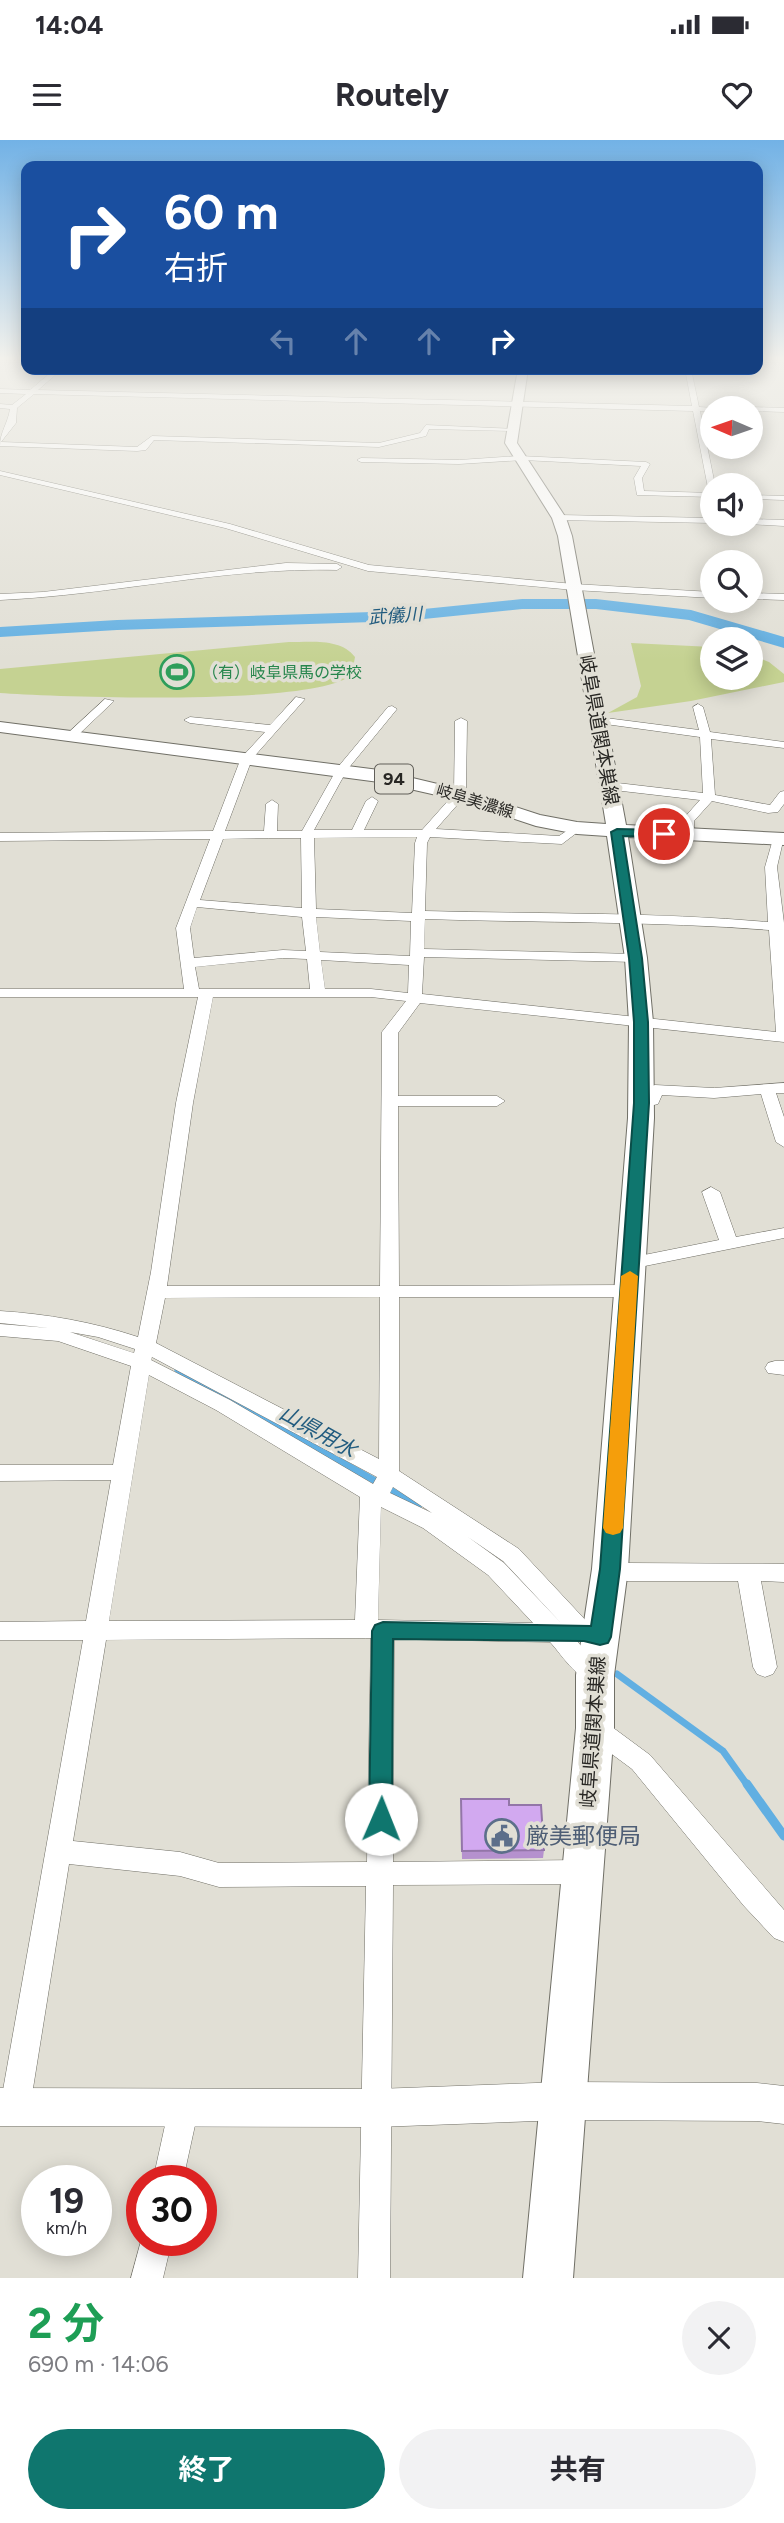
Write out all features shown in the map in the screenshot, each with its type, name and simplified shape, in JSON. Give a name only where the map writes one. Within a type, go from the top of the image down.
[{"type":"main road","points":[[521,460],[559,518],[575,589]]},
{"type":"main road","name":"岐阜県道関本巣線","points":[[548,2278],[596,1728],[596,1675],[575,1634],[610,1569],[642,1103],[641,1022],[636,958],[575,589]]},
{"type":"main road","name":"岐阜美濃線","points":[[0,727],[342,769],[460,795],[537,820],[578,828],[781,839]]},
{"type":"street","points":[[361,460],[459,462],[493,460]]},
{"type":"street","points":[[557,460],[646,464],[638,478],[640,493],[700,495]]},
{"type":"street","points":[[0,472],[227,526],[368,568]]},
{"type":"street","points":[[763,497],[784,498]]},
{"type":"street","points":[[559,518],[700,522]]},
{"type":"street","points":[[763,522],[784,523]]},
{"type":"street","points":[[0,597],[43,596],[286,566],[368,568],[495,577],[575,589],[700,594]]},
{"type":"street","points":[[763,596],[784,597]]},
{"type":"street","points":[[300,699],[247,758],[183,928],[188,963],[199,993],[201,1032],[186,1095],[156,1292],[59,1851],[8,2107],[377,2108],[564,2101],[757,2102],[784,2105]]},
{"type":"street","points":[[72,735],[109,701]]},
{"type":"street","points":[[688,834],[688,820],[709,797],[705,733],[698,707]]},
{"type":"street","points":[[318,993],[309,913],[310,859],[307,835],[342,769],[392,709]]},
{"type":"street","points":[[190,720],[272,729]]},
{"type":"street","points":[[598,720],[784,745]]},
{"type":"street","points":[[374,2278],[380,1873],[374,1630],[390,1293],[390,1032],[407,1013],[415,998],[421,844],[425,834],[460,795],[461,721]]},
{"type":"street","points":[[609,786],[709,797],[768,809],[774,809],[784,795]]},
{"type":"street","points":[[356,834],[372,801]]},
{"type":"street","points":[[270,835],[272,804]]},
{"type":"street","points":[[0,837],[425,834],[562,841],[578,828]]},
{"type":"street","points":[[0,993],[371,993],[641,1022],[784,1034],[780,926],[771,867],[781,839]]},
{"type":"street","points":[[192,903],[309,913],[686,919],[780,926]]},
{"type":"street","points":[[188,963],[284,954],[636,958]]},
{"type":"street","points":[[642,1103],[652,1101],[655,1090],[714,1093],[776,1088],[784,1142]]},
{"type":"street","points":[[391,1101],[498,1101]]},
{"type":"street","points":[[711,1192],[729,1242]]},
{"type":"street","points":[[156,1292],[390,1293],[630,1277],[729,1242],[784,1233]]},
{"type":"street","points":[[0,1317],[40,1320],[102,1331],[381,1484],[496,1569],[575,1634],[596,1675]]},
{"type":"street","points":[[0,1330],[60,1335],[144,1354]]},
{"type":"street","points":[[0,1473],[123,1472]]},
{"type":"street","points":[[610,1569],[627,1572],[784,1573]]},
{"type":"street","points":[[748,1573],[765,1667]]},
{"type":"street","points":[[0,1631],[374,1630],[575,1634]]},
{"type":"street","points":[[596,1728],[641,1762],[752,1897],[784,1929]]},
{"type":"street","points":[[59,1851],[180,1864],[219,1875],[583,1872]]},
{"type":"street","points":[[171,2165],[184,2107]]},
{"type":"street","points":[[148,2278],[153,2256]]},
{"type":"green space","name":"（有）岐阜県馬の学校","points":[[289,642],[325,642],[342,647],[355,657],[352,674],[330,684],[241,696],[127,697],[0,693],[0,669]]},
{"type":"green space","points":[[631,643],[700,646],[700,690],[745,690],[608,713],[637,697],[641,686]]},
{"type":"green space","points":[[763,660],[784,674],[784,682],[763,686]]},
{"type":"building","name":"厳美郵便局","points":[[461,1799],[509,1799],[509,1805],[541,1805],[544,1850],[462,1851]]},
{"type":"waterway","name":"武儀川","points":[[0,632],[117,625],[404,616],[522,604],[596,604],[691,615],[784,643]]},
{"type":"waterway","name":"山県用水","points":[[177,1370],[220,1394]]},
{"type":"waterway","name":"山県用水","points":[[217,1393],[379,1483]]},
{"type":"waterway","name":"山県用水","points":[[387,1488],[418,1507]]},
{"type":"waterway","name":"山県用水","points":[[617,1674],[723,1751],[748,1786]]},
{"type":"waterway","name":"山県用水","points":[[747,1784],[784,1836]]},
{"type":"slow traffic","points":[[613,1528],[630,1276]]},
{"type":"place","name":"（有）岐阜県馬の学校","points":[[177,672]]},
{"type":"place","name":"厳美郵便局","points":[[502,1836]]},
{"type":"route","points":[[381,1819],[383,1631],[584,1633],[600,1637],[610,1569],[642,1103],[641,1022],[636,958],[617,832],[664,834]]}]
